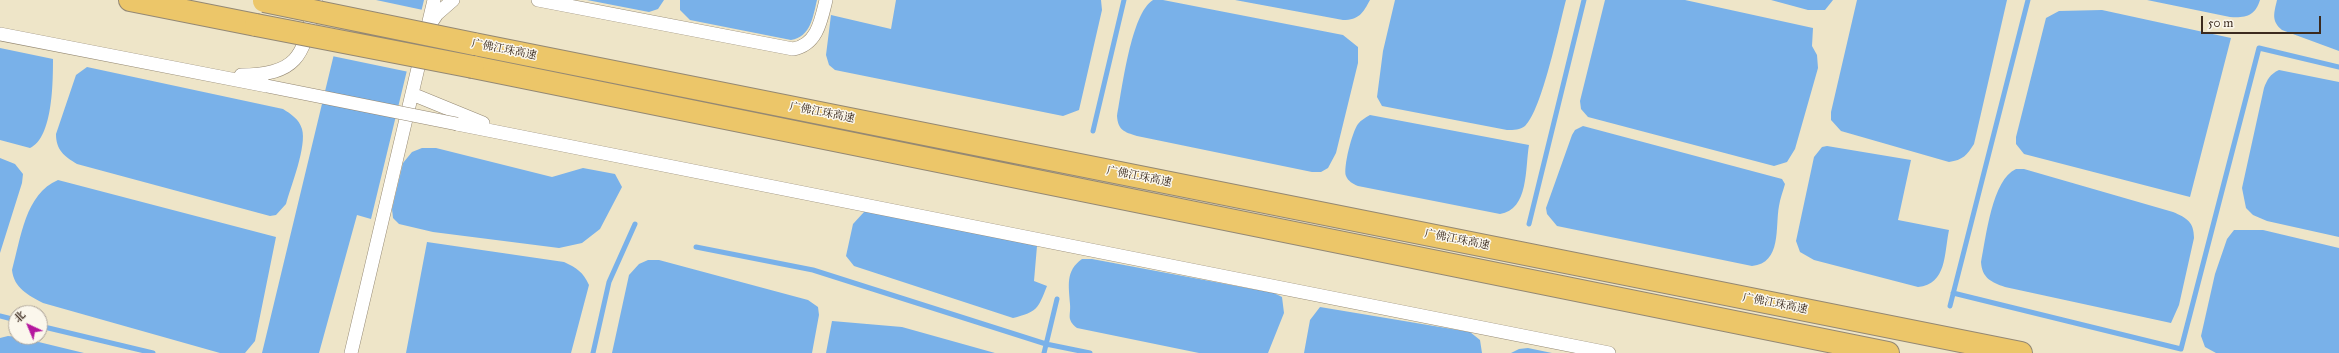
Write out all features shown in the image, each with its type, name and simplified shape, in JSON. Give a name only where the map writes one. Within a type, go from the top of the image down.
[{"type":"highway","name":"广佛江珠高速","points":[[130,0],[473,67],[1888,353]]},
{"type":"highway","name":"广佛江珠高速","points":[[261,1],[2021,353]]},
{"type":"street","points":[[206,75],[268,74],[288,66],[303,50],[316,0]]},
{"type":"street","points":[[351,353],[434,0]]},
{"type":"street","points":[[426,34],[437,14],[453,0]]},
{"type":"street","points":[[538,0],[793,49],[807,44],[812,39],[826,0]]},
{"type":"street","points":[[0,34],[1609,353]]},
{"type":"street","points":[[412,94],[512,135]]},
{"type":"water","points":[[347,0],[424,0],[371,219],[357,215],[319,353],[262,353]]},
{"type":"water","points":[[587,0],[664,0],[658,9],[649,12]]},
{"type":"water","points":[[680,0],[817,0],[810,25],[807,30],[803,35],[791,40],[690,20],[680,10]]},
{"type":"water","points":[[896,0],[1101,0],[1102,10],[1079,110],[1063,116],[835,70],[829,65],[826,55],[831,15],[891,29]]},
{"type":"water","points":[[1153,0],[1163,0],[1343,35],[1358,47],[1358,63],[1336,153],[1328,168],[1321,172],[1312,172],[1137,136],[1122,130],[1117,116],[1133,36],[1145,8]]},
{"type":"water","points":[[1235,0],[1370,0],[1360,15],[1353,19],[1343,20]]},
{"type":"water","points":[[1395,0],[1566,0],[1544,86],[1538,103],[1525,126],[1519,129],[1507,130],[1382,106],[1377,97],[1383,51]]},
{"type":"water","points":[[1605,0],[1685,0],[1813,28],[1812,46],[1817,55],[1818,68],[1795,149],[1787,162],[1774,166],[1588,117],[1581,109],[1580,101]]},
{"type":"water","points":[[1771,0],[1833,0],[1825,10],[1808,10]]},
{"type":"water","points":[[1857,0],[2007,0],[1974,144],[1964,156],[1958,160],[1949,162],[1841,131],[1831,120],[1831,112]]},
{"type":"water","points":[[2147,0],[2260,0],[2253,13],[2245,16],[2230,17]]},
{"type":"water","points":[[2277,0],[2339,0],[2339,51],[2282,30],[2276,23],[2274,16]]},
{"type":"water","points":[[2102,10],[2231,38],[2190,197],[2024,154],[2016,144],[2016,137],[2046,18],[2059,11]]},
{"type":"water","points":[[0,48],[53,59],[52,94],[47,121],[38,142],[30,148],[0,140]]},
{"type":"water","points":[[87,67],[283,109],[289,113],[299,122],[303,136],[295,177],[286,204],[276,215],[270,216],[77,164],[72,161],[59,148],[56,140],[56,134],[76,75]]},
{"type":"water","points":[[2279,70],[2339,82],[2339,237],[2267,221],[2253,215],[2246,208],[2242,188],[2264,88],[2266,82],[2273,73]]},
{"type":"water","points":[[1370,115],[1529,145],[1524,187],[1516,205],[1509,211],[1500,214],[1358,186],[1349,181],[1345,172],[1353,134],[1358,124]]},
{"type":"water","points":[[1583,126],[1782,179],[1785,184],[1779,206],[1777,233],[1773,251],[1762,263],[1752,266],[1557,226],[1547,214],[1546,208],[1572,135],[1575,130]]},
{"type":"water","points":[[1827,146],[1911,160],[1898,220],[1949,230],[1945,258],[1939,274],[1934,280],[1927,285],[1918,287],[1814,260],[1800,252],[1796,241],[1814,157],[1822,147]]},
{"type":"water","points":[[422,148],[436,148],[552,177],[583,168],[615,174],[622,187],[600,229],[582,243],[559,248],[433,232],[399,224],[393,218],[392,209],[403,163],[412,152]]},
{"type":"water","points":[[0,158],[15,164],[23,174],[22,183],[0,253]]},
{"type":"water","points":[[2016,169],[2024,169],[2173,212],[2189,221],[2193,228],[2194,238],[2179,305],[2171,323],[2005,287],[1988,279],[1983,272],[1981,262],[1991,210],[2001,184],[2008,175]]},
{"type":"water","points":[[58,180],[276,237],[255,341],[245,353],[220,353],[43,303],[23,290],[16,282],[12,270],[26,218],[38,195]]},
{"type":"water","points":[[872,211],[1037,246],[1034,281],[1047,286],[1039,305],[1027,314],[1013,318],[854,266],[846,256],[853,224],[864,212]]},
{"type":"water","points":[[2234,230],[2263,230],[2339,248],[2339,353],[2216,353],[2205,347],[2201,336],[2215,274],[2227,239]]},
{"type":"water","points":[[427,242],[564,262],[576,268],[589,285],[571,353],[406,353]]},
{"type":"water","points":[[1082,259],[1092,259],[1274,293],[1282,297],[1284,313],[1268,353],[1199,353],[1077,328],[1070,320],[1069,279],[1073,269]]},
{"type":"water","points":[[648,260],[659,260],[808,300],[818,307],[819,315],[812,353],[612,353],[629,275],[639,264]]},
{"type":"water","points":[[1320,307],[1470,332],[1480,340],[1482,353],[1304,353],[1310,320]]},
{"type":"water","points":[[832,321],[902,327],[995,353],[826,353]]},
{"type":"water","points":[[8,336],[8,345],[48,344],[84,353],[0,353],[0,338]]},
{"type":"water","points":[[1528,348],[1552,353],[1511,353],[1519,349]]},
{"type":"pier","points":[[345,0],[376,0],[423,10],[409,72],[332,56]]},
{"type":"waterway","points":[[1093,131],[1124,0]]},
{"type":"waterway","points":[[1529,224],[1584,0]]},
{"type":"waterway","points":[[1950,306],[2028,0]]},
{"type":"waterway","points":[[1953,293],[2181,349],[2259,48],[2339,67]]},
{"type":"waterway","points":[[593,353],[609,282],[635,224]]},
{"type":"waterway","points":[[696,247],[813,270],[1046,344],[1090,353]]},
{"type":"waterway","points":[[1044,353],[1057,299]]},
{"type":"waterway","points":[[0,316],[8,318]]},
{"type":"waterway","points":[[48,328],[153,353]]}]
